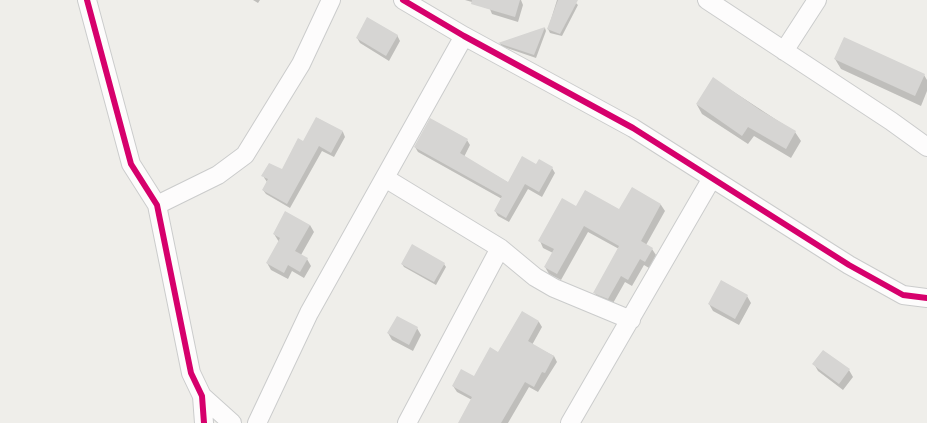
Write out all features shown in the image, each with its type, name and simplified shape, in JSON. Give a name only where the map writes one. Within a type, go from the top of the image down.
[{"type":"street","points":[[87,0],[131,164],[157,205],[191,373],[202,396],[204,423]]},
{"type":"street","points":[[157,205],[218,175],[245,154],[300,64],[332,0]]},
{"type":"street","points":[[403,0],[464,36],[633,128],[863,273],[902,295],[927,298]]},
{"type":"street","points":[[706,0],[891,121],[927,147]]},
{"type":"street","points":[[784,51],[817,0]]},
{"type":"street","points":[[257,423],[308,313],[464,36]]},
{"type":"street","points":[[385,178],[500,248],[535,277],[554,288],[631,320]]},
{"type":"street","points":[[570,423],[712,178]]},
{"type":"street","points":[[408,423],[500,248]]},
{"type":"street","points":[[202,396],[232,423]]},
{"type":"building","points":[[472,0],[520,0],[515,17],[471,4]]},
{"type":"building","points":[[558,0],[578,0],[560,34],[547,29]]},
{"type":"building","points":[[367,17],[398,35],[386,56],[356,38]]},
{"type":"building","points":[[545,27],[534,55],[498,43]]},
{"type":"building","points":[[844,37],[925,74],[915,96],[834,59]]},
{"type":"building","points":[[713,77],[760,110],[796,131],[786,149],[748,127],[742,136],[696,104]]},
{"type":"building","points":[[316,117],[343,131],[331,153],[319,146],[287,204],[262,190],[268,179],[261,176],[269,163],[282,169],[298,138],[303,141]]},
{"type":"building","points":[[430,118],[468,139],[460,153],[508,182],[522,156],[536,164],[539,159],[553,167],[539,192],[525,184],[506,218],[494,211],[502,196],[414,147]]},
{"type":"building","points":[[632,187],[661,204],[641,241],[653,248],[645,262],[640,259],[628,280],[621,276],[608,299],[593,293],[619,246],[584,226],[557,274],[544,267],[554,249],[538,241],[562,198],[576,206],[585,190],[619,209]]},
{"type":"building","points":[[285,211],[310,225],[295,251],[308,258],[300,272],[288,265],[284,273],[266,263],[280,238],[273,234]]},
{"type":"building","points":[[412,244],[445,263],[434,282],[401,264]]},
{"type":"building","points":[[721,280],[748,295],[735,319],[708,304]]},
{"type":"building","points":[[522,311],[539,321],[528,341],[554,356],[545,373],[542,372],[534,387],[525,382],[501,423],[458,423],[472,397],[452,386],[461,369],[474,376],[490,347],[498,352]]},
{"type":"building","points":[[397,316],[418,327],[409,345],[387,333]]},
{"type":"building","points":[[823,350],[850,369],[839,384],[812,364]]},
{"type":"cycle path","points":[[87,0],[131,164],[157,205],[191,373],[202,396],[204,423]]},
{"type":"cycle path","points":[[403,0],[464,36],[633,128],[849,265],[903,295],[927,298]]}]
